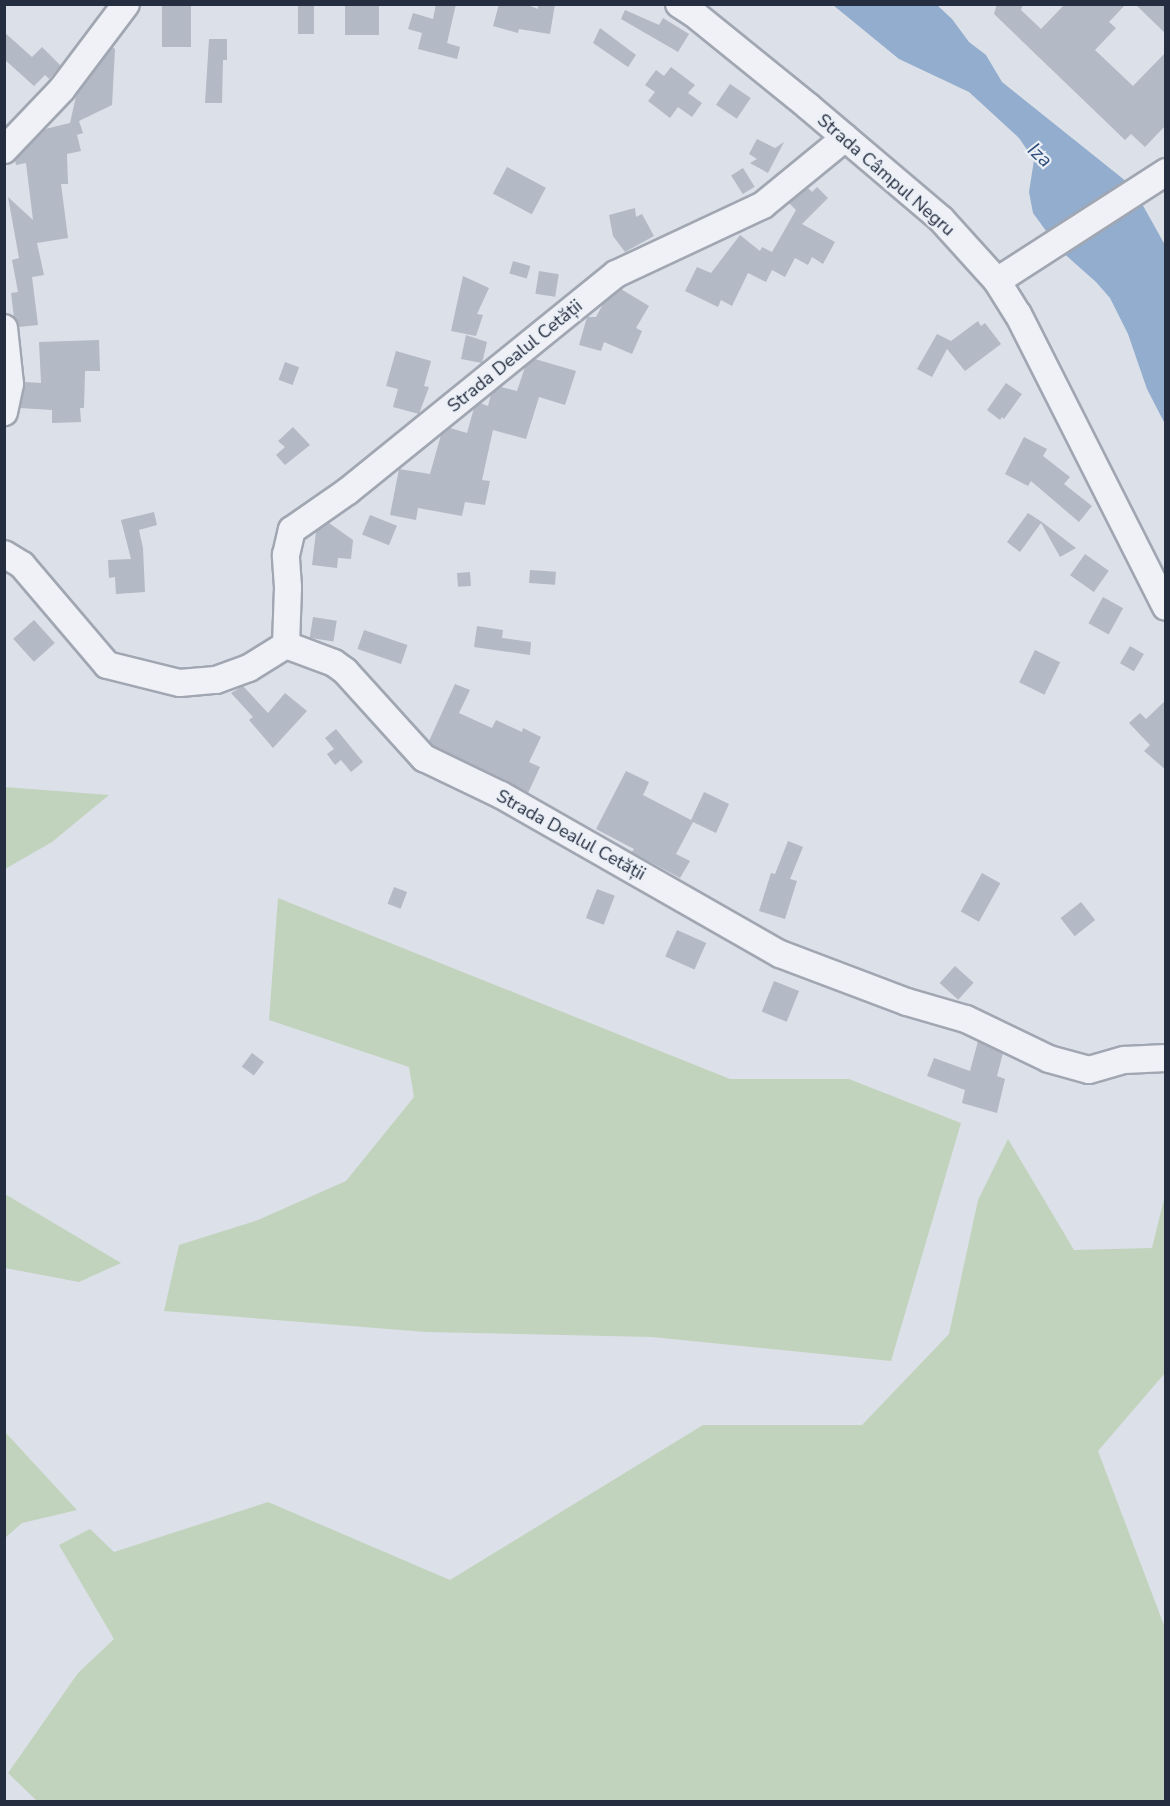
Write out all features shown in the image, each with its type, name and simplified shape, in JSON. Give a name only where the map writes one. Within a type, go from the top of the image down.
[{"type":"street","points":[[4,150],[62,89],[126,4]]},
{"type":"street","name":"Strada Câmpul Negru","points":[[679,4],[693,13],[941,219],[997,281],[1023,325],[1166,607]]},
{"type":"street","name":"Strada Dealul Cetății","points":[[845,138],[763,205],[616,274],[348,491],[292,530],[286,555],[288,587],[286,645],[334,663],[345,671],[424,758],[501,795],[780,954],[907,1002],[966,1019],[1049,1059],[1089,1070],[1125,1060],[1166,1058]]},
{"type":"street","points":[[997,281],[1166,172]]},
{"type":"street","points":[[4,328],[10,384],[4,412]]},
{"type":"street","points":[[4,554],[22,565],[107,665],[180,683],[216,680],[249,668],[286,645]]},
{"type":"green space","points":[[5,787],[109,795],[52,842],[5,869]]},
{"type":"green space","points":[[278,898],[730,1079],[849,1079],[961,1123],[891,1361],[652,1337],[426,1332],[164,1311],[179,1245],[258,1220],[346,1181],[414,1097],[409,1067],[269,1020]]},
{"type":"green space","points":[[1008,1139],[1074,1250],[1152,1248],[1165,1195],[1165,1373],[1098,1451],[1165,1628],[1165,1801],[38,1802],[8,1773],[78,1673],[114,1639],[59,1545],[90,1529],[114,1552],[268,1502],[450,1580],[703,1425],[862,1425],[949,1334],[978,1200]]},
{"type":"green space","points":[[4,1194],[121,1263],[79,1282],[5,1268]]},
{"type":"green space","points":[[5,1432],[77,1510],[22,1523],[5,1538]]},
{"type":"water","name":"Iza","points":[[833,5],[937,5],[952,19],[969,42],[986,55],[1002,82],[1132,186],[1165,245],[1165,424],[1147,389],[1128,334],[1110,298],[1096,282],[1060,250],[1033,213],[1029,192],[1034,160],[1019,138],[969,92],[899,59]]},
{"type":"building","points":[[162,4],[191,4],[191,47],[162,47]]},
{"type":"building","points":[[298,4],[314,4],[314,34],[298,34]]},
{"type":"building","points":[[345,4],[379,4],[379,35],[345,35]]},
{"type":"building","points":[[436,4],[456,4],[447,43],[460,47],[457,59],[418,49],[422,33],[408,29],[413,13],[433,19]]},
{"type":"building","points":[[499,4],[525,4],[538,9],[538,4],[555,4],[550,34],[519,29],[518,33],[493,26]]},
{"type":"building","points":[[997,4],[1023,4],[1021,10],[1041,29],[1065,4],[1126,4],[1109,22],[1116,28],[1095,50],[1133,86],[1166,52],[1166,125],[1145,147],[1131,134],[1125,140],[994,14]]},
{"type":"building","points":[[1135,4],[1166,4],[1166,34]]},
{"type":"building","points":[[625,10],[659,25],[663,18],[689,34],[678,52],[621,19]]},
{"type":"building","points":[[600,28],[636,55],[628,67],[593,43]]},
{"type":"building","points":[[4,32],[32,57],[42,47],[61,66],[49,79],[45,75],[34,86],[4,59]]},
{"type":"building","points":[[209,39],[227,39],[227,60],[223,60],[222,103],[205,103]]},
{"type":"building","points":[[112,47],[115,49],[112,105],[79,121],[83,133],[77,135],[81,151],[67,154],[68,184],[61,184],[68,238],[37,243],[44,275],[32,277],[38,325],[19,327],[14,318],[11,293],[18,292],[12,260],[19,258],[8,197],[33,220],[26,163],[16,165],[15,160],[45,129],[70,123],[76,96]]},
{"type":"building","points":[[671,67],[695,85],[688,93],[702,103],[692,117],[678,107],[670,118],[648,101],[655,92],[645,85],[656,70],[664,76]]},
{"type":"building","points":[[730,84],[751,98],[737,119],[716,105]]},
{"type":"building","points":[[757,139],[775,148],[784,142],[768,173],[750,163],[757,159],[749,154]]},
{"type":"building","points":[[507,167],[546,188],[532,214],[493,193]]},
{"type":"building","points":[[743,168],[755,187],[743,194],[731,175]]},
{"type":"building","points":[[817,187],[828,198],[802,224],[835,242],[823,264],[812,257],[808,265],[795,258],[785,277],[772,270],[766,282],[748,273],[732,306],[721,300],[718,307],[685,291],[697,267],[711,273],[740,235],[760,251],[762,247],[772,252],[796,210],[789,203],[808,188],[812,192]]},
{"type":"building","points":[[635,208],[636,217],[642,214],[654,236],[625,252],[613,236],[609,215]]},
{"type":"building","points":[[513,261],[530,266],[527,278],[509,273]]},
{"type":"building","points":[[539,271],[559,274],[555,297],[535,294]]},
{"type":"building","points":[[463,276],[489,288],[477,314],[483,315],[476,336],[451,331]]},
{"type":"building","points":[[621,289],[649,306],[636,328],[642,331],[632,354],[604,342],[601,351],[579,345],[587,317],[596,317],[603,304]]},
{"type":"building","points":[[978,321],[981,326],[985,323],[1001,344],[965,371],[947,349],[932,377],[917,369],[937,334],[951,341]]},
{"type":"building","points":[[466,335],[487,342],[482,363],[461,359]]},
{"type":"building","points":[[99,340],[100,371],[85,371],[84,408],[80,408],[81,422],[52,423],[52,410],[20,408],[25,382],[41,383],[39,342]]},
{"type":"building","points":[[396,351],[431,361],[424,386],[429,387],[419,414],[393,407],[398,389],[386,386]]},
{"type":"building","points":[[535,359],[576,371],[565,405],[539,397],[526,439],[493,430],[482,480],[490,481],[485,505],[465,502],[462,516],[418,508],[416,520],[390,515],[399,469],[430,474],[441,435],[450,428],[467,433],[474,408],[480,403],[488,406],[491,394],[501,387],[517,391],[525,367]]},
{"type":"building","points":[[285,362],[299,367],[293,385],[279,380]]},
{"type":"building","points":[[1006,383],[1022,394],[1004,419],[1002,417],[1000,420],[987,410]]},
{"type":"building","points":[[293,427],[310,445],[285,465],[276,455],[285,447],[278,441]]},
{"type":"building","points":[[1024,437],[1047,449],[1043,456],[1070,477],[1064,484],[1092,506],[1079,522],[1031,481],[1028,486],[1005,474]]},
{"type":"building","points":[[154,512],[157,525],[139,530],[143,548],[145,592],[116,594],[115,577],[109,578],[108,560],[131,559],[121,520]]},
{"type":"building","points":[[1028,513],[1076,548],[1060,557],[1041,523],[1020,552],[1007,542]]},
{"type":"building","points":[[370,515],[397,526],[389,545],[362,534]]},
{"type":"building","points":[[329,523],[353,540],[351,559],[338,558],[337,568],[312,565],[316,532]]},
{"type":"building","points":[[1085,554],[1109,571],[1094,592],[1070,575]]},
{"type":"building","points":[[530,570],[556,572],[555,585],[529,583]]},
{"type":"building","points":[[470,572],[471,586],[458,587],[457,573]]},
{"type":"building","points":[[1103,597],[1123,608],[1109,634],[1088,623]]},
{"type":"building","points":[[313,617],[337,621],[333,641],[310,638]]},
{"type":"building","points":[[34,620],[55,643],[34,662],[13,639]]},
{"type":"building","points":[[477,626],[503,630],[502,638],[531,642],[530,655],[474,647]]},
{"type":"building","points":[[364,630],[407,645],[401,664],[357,649]]},
{"type":"building","points":[[1130,646],[1144,654],[1134,671],[1120,663]]},
{"type":"building","points":[[1035,650],[1060,662],[1044,695],[1019,682]]},
{"type":"building","points":[[455,684],[470,690],[459,713],[492,728],[496,720],[522,732],[523,728],[541,737],[529,762],[540,767],[528,793],[433,746],[429,741]]},
{"type":"building","points":[[243,686],[268,713],[285,693],[307,711],[273,748],[249,720],[253,717],[231,693]]},
{"type":"building","points":[[1166,700],[1166,770],[1144,751],[1150,745],[1129,723],[1140,713],[1146,719]]},
{"type":"building","points":[[336,729],[363,762],[351,772],[341,760],[335,765],[327,754],[334,749],[325,738]]},
{"type":"building","points":[[626,771],[649,782],[643,795],[691,820],[704,792],[729,804],[716,833],[693,822],[676,854],[690,861],[680,878],[632,852],[634,849],[596,829]]},
{"type":"building","points":[[788,841],[803,847],[790,879],[797,881],[785,919],[759,911],[771,873],[775,874]]},
{"type":"building","points":[[982,873],[1000,883],[979,922],[961,911]]},
{"type":"building","points":[[394,887],[407,892],[401,909],[388,904]]},
{"type":"building","points":[[597,889],[615,896],[604,925],[586,918]]},
{"type":"building","points":[[1081,902],[1095,920],[1075,936],[1061,918]]},
{"type":"building","points":[[677,930],[706,943],[694,970],[665,956]]},
{"type":"building","points":[[955,966],[974,983],[958,1000],[940,983]]},
{"type":"building","points":[[774,981],[799,991],[787,1022],[762,1012]]},
{"type":"building","points":[[978,1041],[1003,1053],[997,1076],[1005,1079],[997,1113],[962,1103],[965,1090],[927,1076],[934,1058],[970,1071]]},
{"type":"building","points":[[252,1053],[264,1062],[254,1076],[242,1067]]}]
